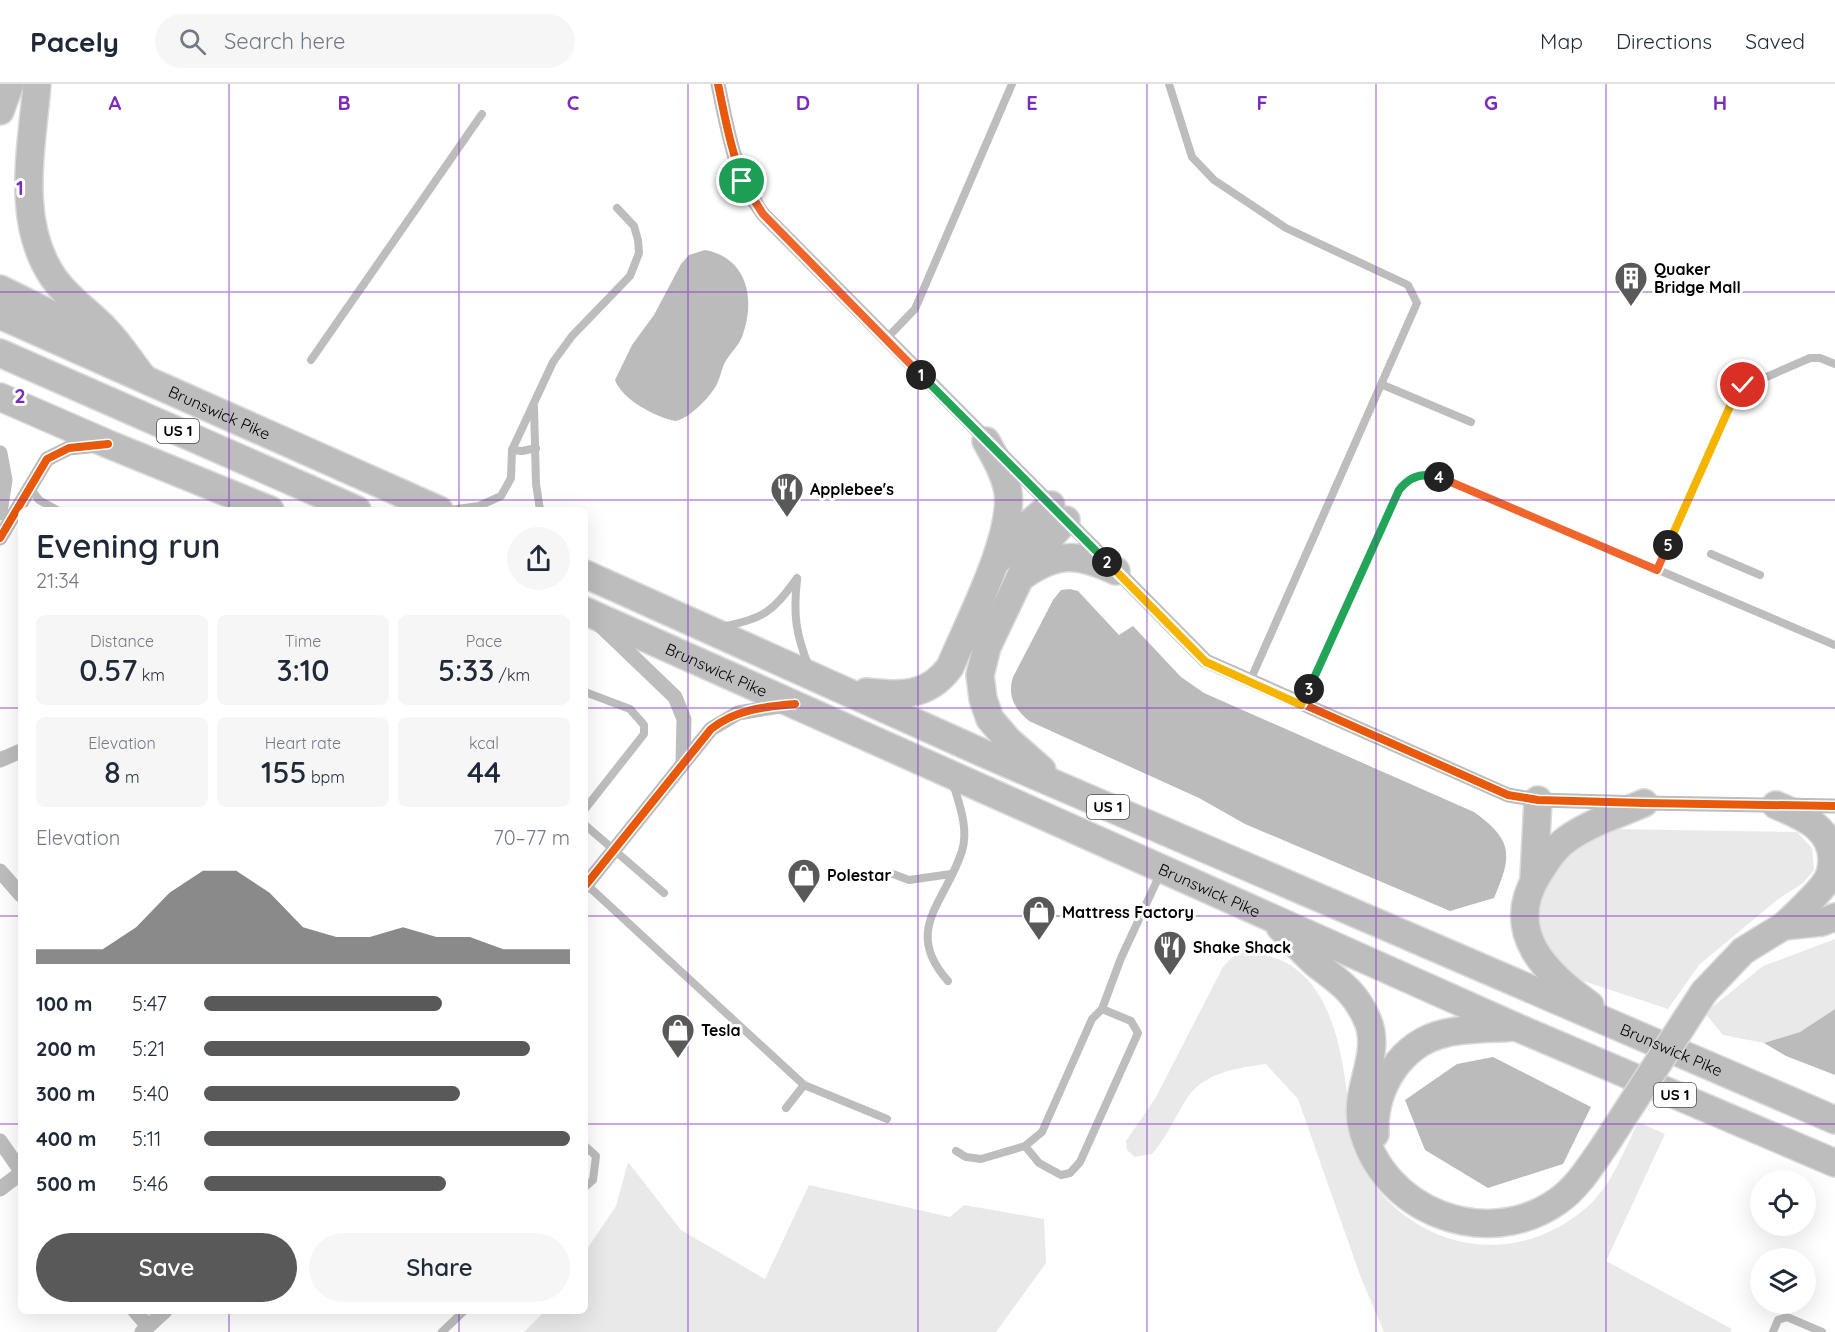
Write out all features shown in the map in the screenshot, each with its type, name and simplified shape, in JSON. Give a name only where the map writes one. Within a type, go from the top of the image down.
[{"type":"highway","points":[[0,111],[10,84]]},
{"type":"highway","points":[[37,84],[29,196],[30,214],[40,252],[62,289],[105,329],[144,379]]},
{"type":"highway","points":[[0,289],[99,337],[144,379]]},
{"type":"highway","name":"Brunswick Pike","points":[[0,315],[432,507]]},
{"type":"highway","name":"Brunswick Pike","points":[[0,353],[350,507]]},
{"type":"highway","points":[[0,397],[263,507]]},
{"type":"highway","points":[[837,686],[894,695],[915,693],[935,684],[950,667],[993,566],[1008,511],[1002,471],[986,441]]},
{"type":"highway","points":[[993,566],[1024,528],[1058,512]]},
{"type":"highway","points":[[1058,512],[1018,579],[984,655],[981,690],[988,714],[999,730],[1059,786]]},
{"type":"highway","points":[[1018,579],[1045,561],[1057,558],[1089,560],[1116,571]]},
{"type":"highway","name":"Brunswick Pike","points":[[588,575],[1059,786],[1835,1120]]},
{"type":"highway","name":"Brunswick Pike","points":[[588,613],[1516,1026],[1835,1163]]},
{"type":"highway","points":[[1538,800],[1538,843],[1533,884],[1527,902],[1526,921],[1536,954],[1556,979],[1633,1034]]},
{"type":"highway","points":[[1533,884],[1554,851],[1567,840],[1585,829],[1644,803]]},
{"type":"highway","points":[[1776,805],[1806,819],[1819,829],[1829,845],[1832,857],[1829,875],[1824,886],[1784,926]]},
{"type":"highway","points":[[1266,914],[1314,962],[1353,992],[1368,1022],[1371,1060],[1360,1094],[1362,1125],[1370,1149],[1389,1178],[1410,1200],[1439,1216],[1457,1221],[1497,1222],[1538,1212],[1556,1202],[1578,1182],[1605,1145],[1704,992],[1743,951],[1835,895]]},
{"type":"highway","points":[[1784,926],[1822,921],[1835,916]]},
{"type":"highway","points":[[1389,1178],[1378,1151],[1375,1117],[1383,1088],[1397,1064],[1419,1044],[1440,1034],[1516,1026]]},
{"type":"street","points":[[718,84],[733,156],[749,194],[763,214],[1206,662],[1487,788],[1508,795],[1538,800],[1835,806]]},
{"type":"street","points":[[0,538],[47,459],[69,448],[108,444]]},
{"type":"street","points":[[0,453],[11,516]]},
{"type":"street","points":[[588,615],[675,698],[684,719],[683,763]]},
{"type":"street","points":[[588,882],[711,729],[723,720],[757,708],[795,704]]},
{"type":"street","points":[[0,760],[18,752]]},
{"type":"street","points":[[0,872],[18,892]]},
{"type":"street","points":[[0,1141],[18,1168]]},
{"type":"street","points":[[0,1189],[18,1174]]},
{"type":"street","points":[[137,1314],[145,1329],[162,1314]]},
{"type":"lane","points":[[886,339],[915,309],[1012,84]]},
{"type":"lane","points":[[1169,84],[1192,157],[1215,180],[1286,228],[1408,285],[1414,294],[1415,310],[1250,683]]},
{"type":"lane","points":[[310,360],[483,114]]},
{"type":"lane","points":[[472,507],[501,496],[511,478],[512,450],[534,407],[542,383],[566,344],[594,311],[620,289],[636,265],[639,253],[634,226],[617,208]]},
{"type":"lane","points":[[1657,570],[1738,389],[1810,358],[1820,358],[1835,364]]},
{"type":"lane","points":[[1383,385],[1471,422]]},
{"type":"lane","points":[[534,407],[536,484],[540,507]]},
{"type":"lane","points":[[512,450],[522,452],[536,448]]},
{"type":"lane","points":[[1301,705],[1399,490],[1415,477],[1436,476],[1835,645]]},
{"type":"lane","points":[[30,488],[39,500],[52,507]]},
{"type":"lane","points":[[1711,554],[1760,575]]},
{"type":"lane","points":[[711,629],[759,618],[779,603],[797,578],[793,612],[799,642],[812,674]]},
{"type":"lane","points":[[588,693],[630,710],[644,725],[644,734],[588,805]]},
{"type":"lane","points":[[948,981],[929,954],[926,937],[930,918],[962,851],[963,818],[950,773]]},
{"type":"lane","points":[[588,827],[664,893]]},
{"type":"lane","points":[[956,1151],[966,1157],[981,1158],[1025,1146],[1042,1132],[1092,1019],[1102,1009],[1121,958],[1163,868]]},
{"type":"lane","points":[[893,874],[909,880],[951,873]]},
{"type":"lane","points":[[588,886],[804,1085],[887,1119]]},
{"type":"lane","points":[[1025,1146],[1039,1163],[1061,1175],[1070,1173],[1080,1162],[1138,1033],[1131,1022],[1102,1009]]},
{"type":"lane","points":[[786,1108],[804,1085]]},
{"type":"lane","points":[[588,1149],[596,1156],[593,1180],[588,1184]]},
{"type":"lane","points":[[442,1332],[461,1314]]},
{"type":"lane","points":[[1773,1332],[1778,1320],[1787,1317],[1821,1332]]},
{"type":"shaded area","points":[[705,250],[720,255],[739,271],[748,295],[746,323],[742,337],[724,364],[713,391],[692,412],[675,421],[659,416],[632,401],[615,380],[632,345],[654,315],[681,264],[689,255]]},
{"type":"shaded area","points":[[1061,590],[1078,591],[1119,635],[1133,626],[1181,677],[1204,693],[1474,812],[1497,832],[1506,850],[1504,870],[1494,898],[1450,911],[1245,824],[1199,798],[1029,721],[1020,712],[1012,697],[1013,677],[1053,600]]},
{"type":"shaded area","points":[[1613,829],[1797,832],[1812,848],[1814,870],[1803,883],[1777,900],[1699,965],[1668,1009],[1565,975],[1536,936],[1538,892],[1554,858]]},
{"type":"shaded area","points":[[1835,939],[1835,1009],[1800,1032],[1764,1043],[1723,1035],[1705,1013],[1763,966]]},
{"type":"shaded area","points":[[1240,949],[1283,961],[1296,969],[1312,986],[1325,1006],[1334,1028],[1345,1078],[1354,1151],[1373,1183],[1397,1209],[1425,1228],[1455,1240],[1488,1245],[1521,1241],[1554,1229],[1586,1208],[1603,1190],[1638,1122],[1665,1134],[1606,1261],[1732,1329],[1730,1332],[1384,1332],[1361,1278],[1298,1099],[1266,1064],[1222,1073],[1203,1082],[1187,1098],[1167,1134],[1152,1154],[1135,1157],[1127,1150],[1126,1141],[1156,1097],[1223,967]]},
{"type":"shaded area","points":[[1835,1009],[1835,1075],[1786,1056],[1764,1043],[1800,1032]]},
{"type":"shaded area","points":[[1493,1057],[1591,1107],[1563,1164],[1488,1188],[1425,1150],[1405,1100],[1457,1064]]},
{"type":"shaded area","points":[[628,1162],[681,1230],[765,1279],[809,1185],[950,1217],[964,1205],[1044,1219],[1046,1263],[996,1332],[524,1332],[542,1314],[588,1314],[588,1248],[616,1206]]},
{"type":"cycle path","points":[[718,84],[733,152],[745,184],[763,214],[1206,661],[1508,795],[1538,800],[1835,806]]},
{"type":"cycle path","points":[[18,507],[47,459],[69,448],[108,444]]},
{"type":"cycle path","points":[[0,538],[18,508]]},
{"type":"cycle path","points":[[588,882],[711,729],[740,713],[795,704]]},
{"type":"place","name":"Quaker Bridge Mall","points":[[1631,307]]},
{"type":"place","name":"Applebee's","points":[[787,518]]},
{"type":"place","name":"Polestar","points":[[804,904]]},
{"type":"place","name":"Mattress Factory","points":[[1039,941]]},
{"type":"place","name":"Shake Shack","points":[[1170,976]]},
{"type":"place","name":"Tesla","points":[[678,1059]]},
{"type":"route","points":[[742,181],[763,214],[1199,656],[1218,669],[1301,705],[1397,494],[1407,481],[1423,475],[1436,476],[1657,570],[1735,395],[1743,385]]}]
